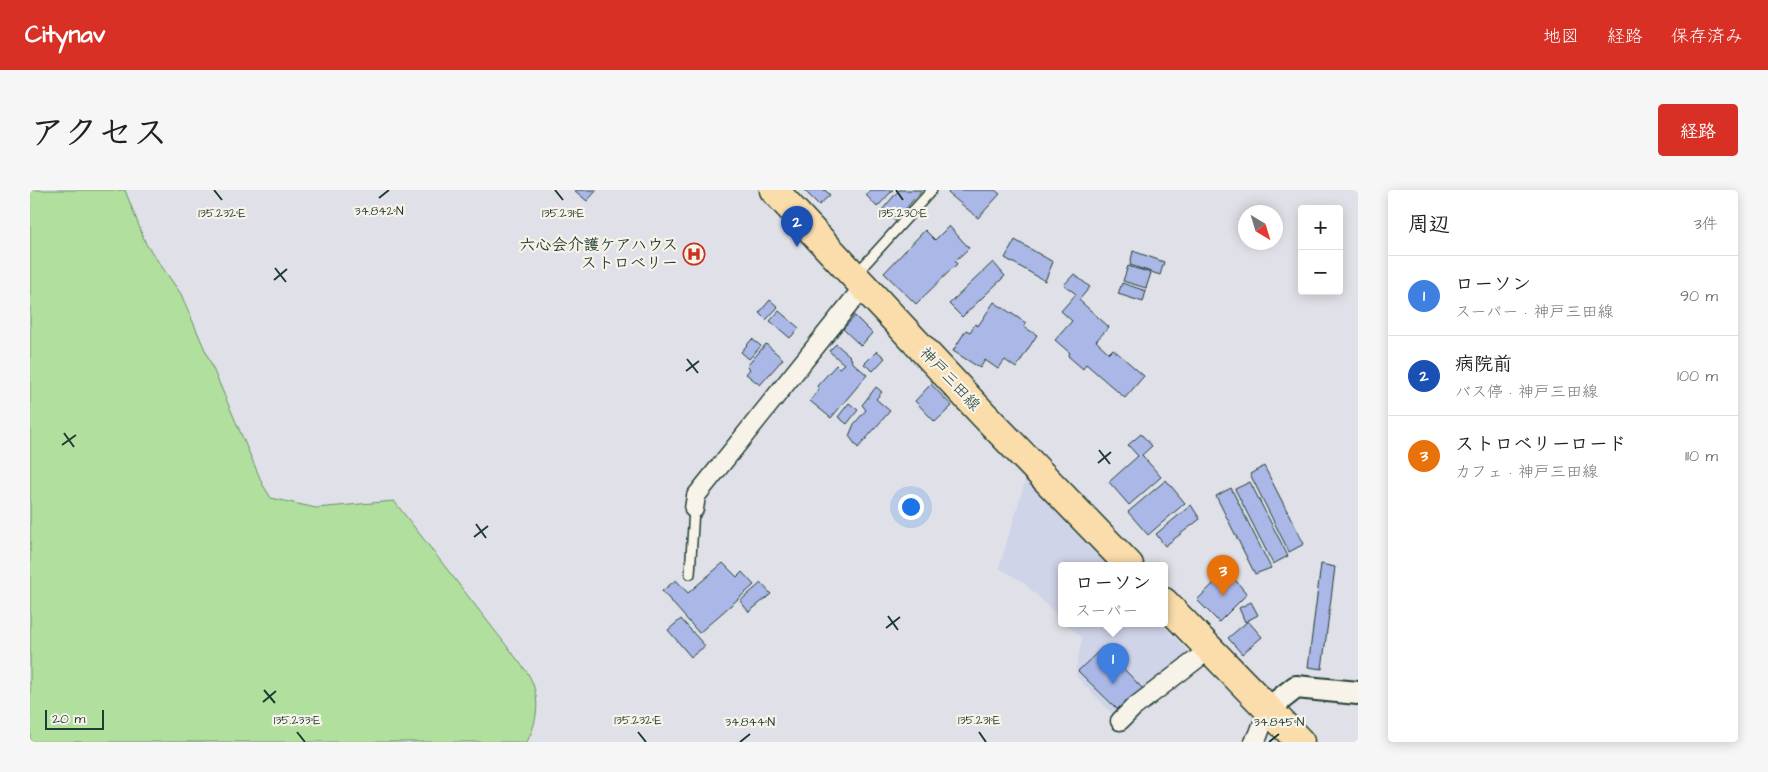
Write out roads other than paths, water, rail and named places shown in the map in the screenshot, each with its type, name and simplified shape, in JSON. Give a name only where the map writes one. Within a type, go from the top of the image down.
[{"type":"main road","name":"神戸三田線","points":[[774,190],[983,414],[1126,562]]},
{"type":"main road","points":[[1168,606],[1300,742]]},
{"type":"street","points":[[694,509],[696,496],[859,281]]},
{"type":"street","points":[[1120,721],[1133,708],[1210,649]]},
{"type":"street","points":[[1253,742],[1258,736],[1268,709],[1296,688],[1358,693]]},
{"type":"lane","points":[[859,281],[932,190]]},
{"type":"lane","points":[[690,574],[694,509]]},
{"type":"place","name":"病院前","points":[[797,247]]},
{"type":"place","name":"六心会介護ケアハウス ストロベリー","points":[[694,254]]},
{"type":"place","name":"ストロベリーロード","points":[[1223,596]]},
{"type":"place","name":"ローソン","points":[[1113,684]]}]
